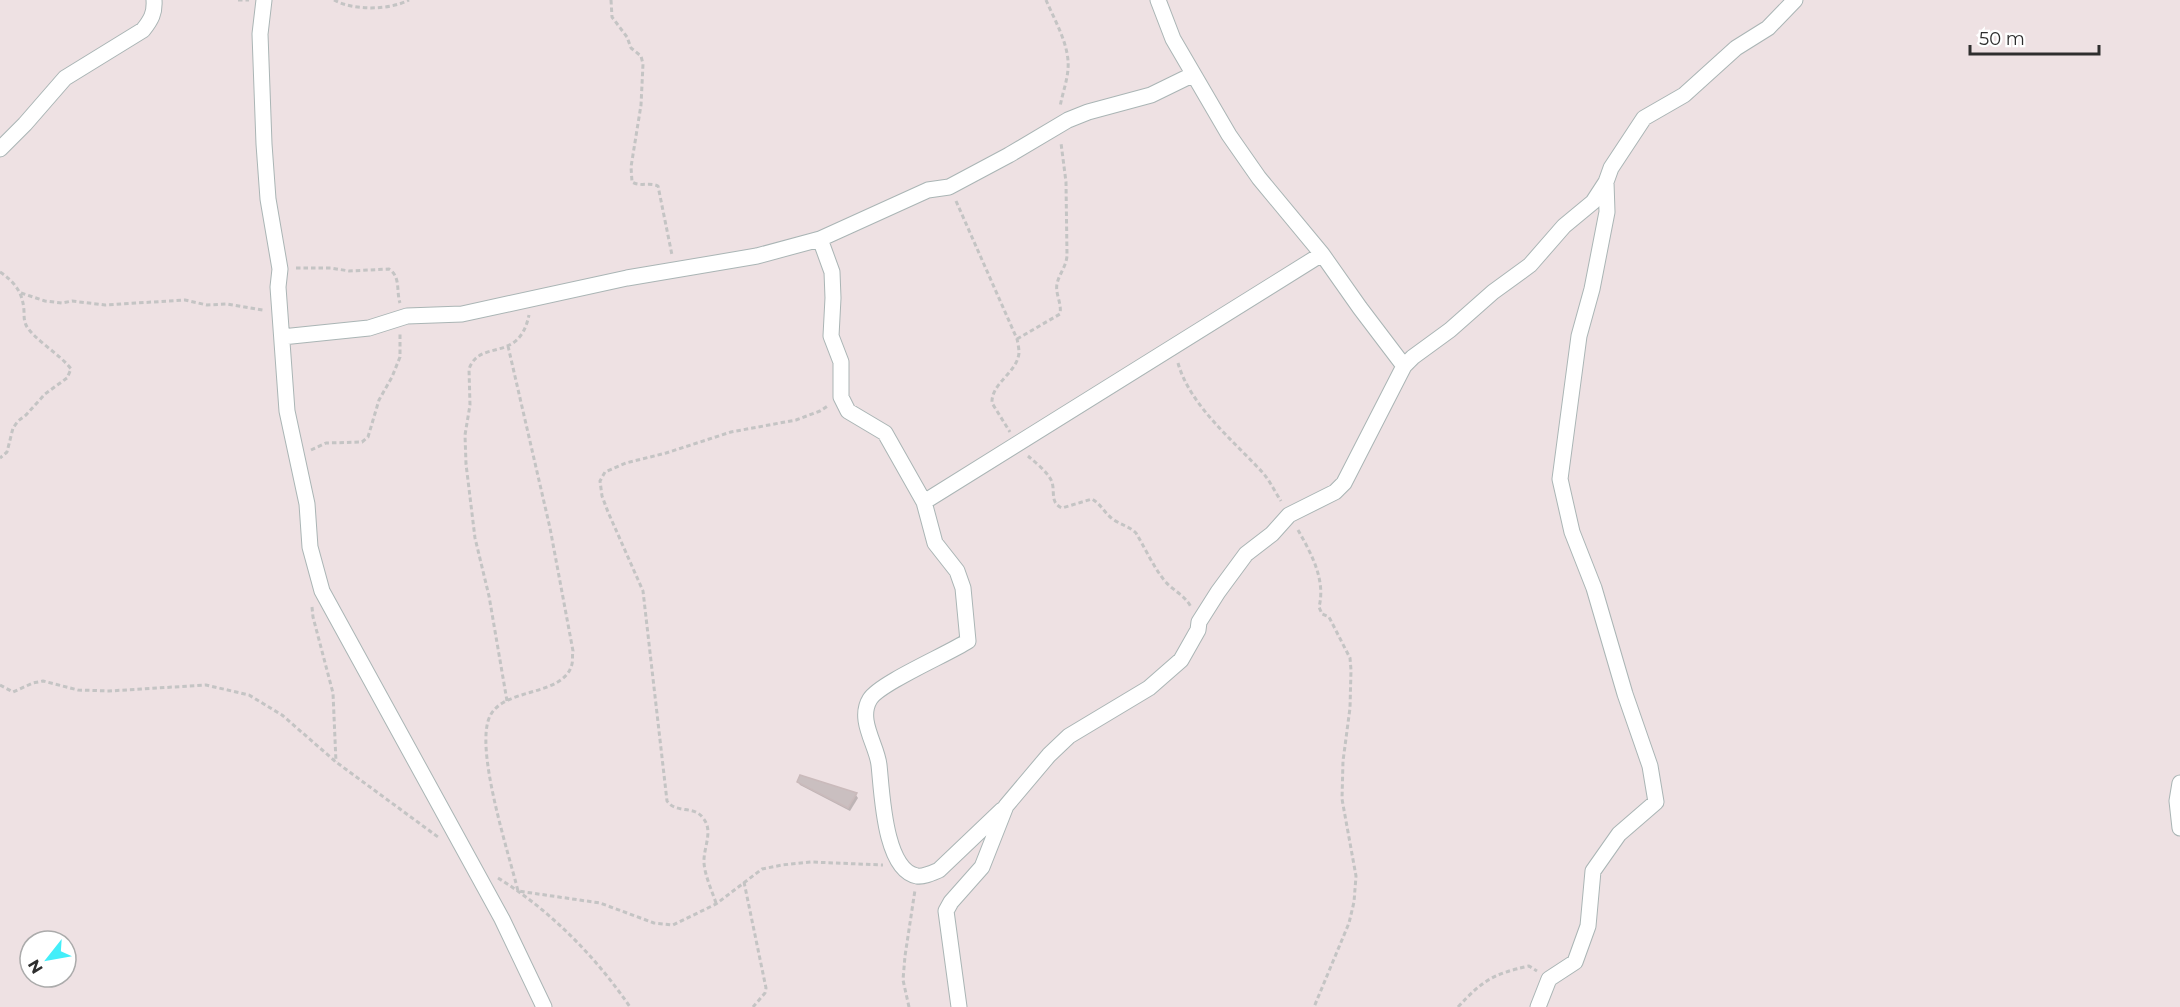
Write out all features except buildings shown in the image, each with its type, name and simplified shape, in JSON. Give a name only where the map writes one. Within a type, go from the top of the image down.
[{"type":"street","points":[[0,149],[26,124],[65,78],[143,30],[153,16],[154,0]]},
{"type":"street","points":[[264,0],[260,34],[264,144],[268,199],[280,269],[278,287],[287,411],[307,504],[310,547],[322,591],[502,919],[544,1007]]},
{"type":"street","points":[[1158,0],[1173,39],[1229,135],[1259,178],[1322,254],[1404,366]]},
{"type":"street","points":[[820,239],[832,272],[831,336],[841,362],[841,397],[848,411],[885,433],[897,450],[924,502],[935,543],[957,572],[963,588],[968,641],[884,687],[871,697],[866,706],[868,734],[879,762],[883,805],[893,849],[899,865],[917,876],[929,874],[946,864],[1006,806],[1049,755],[1069,736],[1149,687],[1181,660],[1198,630],[1199,622],[1246,554],[1272,534],[1289,515],[1335,492],[1344,483],[1404,366],[1530,265],[1564,226],[1593,202],[1606,182],[1611,168],[1644,118],[1684,95],[1736,48],[1768,28],[1795,0]]},
{"type":"street","points":[[282,337],[369,328],[407,316],[462,314],[616,280],[757,256],[820,239],[928,190],[949,187],[1010,155],[1058,125],[1088,112],[1151,95],[1192,75]]},
{"type":"street","points":[[1538,1007],[1549,979],[1575,962],[1588,926],[1593,871],[1619,834],[1656,802],[1650,766],[1625,694],[1594,588],[1572,532],[1560,478],[1579,336],[1592,289],[1607,212],[1606,182]]},
{"type":"street","points":[[924,502],[1322,254]]},
{"type":"street","points":[[2180,783],[2177,801],[2180,828]]},
{"type":"street","points":[[959,1007],[946,912],[951,902],[982,867],[1006,806]]},
{"type":"path","points":[[238,0],[250,0]]},
{"type":"path","points":[[334,0],[344,4],[374,8],[398,6],[409,0]]},
{"type":"path","points":[[611,0],[612,16],[623,30],[631,48],[641,56],[643,64],[642,105],[631,167],[632,183],[651,183],[658,186],[675,270]]},
{"type":"path","points":[[1017,339],[1057,317],[1061,308],[1056,287],[1066,263],[1066,182],[1058,125],[1068,62],[1046,0]]},
{"type":"path","points":[[949,187],[1017,339],[1019,354],[1015,364],[996,388],[991,398],[992,403],[1016,444],[1048,475],[1058,507],[1062,508],[1092,499],[1098,502],[1113,520],[1132,529],[1163,578],[1173,590],[1186,597],[1199,622]]},
{"type":"path","points":[[280,269],[309,267],[349,271],[389,269],[397,278],[398,299],[407,316],[400,329],[399,357],[392,377],[379,400],[368,437],[363,441],[319,445],[297,458]]},
{"type":"path","points":[[0,272],[16,286],[24,299],[26,325],[71,369],[68,378],[45,394],[18,421],[13,428],[7,452],[0,458]]},
{"type":"path","points":[[21,293],[56,303],[72,301],[105,305],[185,300],[207,305],[227,304],[280,313]]},
{"type":"path","points":[[507,701],[489,596],[475,538],[466,464],[465,435],[470,405],[470,364],[484,352],[508,346],[524,333],[533,298]]},
{"type":"path","points":[[508,346],[550,528],[573,651],[572,666],[563,679],[500,704],[490,716],[485,733],[486,757],[518,891]]},
{"type":"path","points":[[1173,346],[1182,378],[1228,437],[1265,475],[1311,552],[1318,571],[1321,598],[1319,607],[1322,614],[1329,617],[1346,647],[1351,670],[1342,799],[1356,876],[1354,902],[1349,923],[1314,1007]]},
{"type":"path","points":[[716,904],[704,865],[709,830],[706,821],[696,811],[670,806],[667,801],[643,591],[608,512],[602,496],[600,481],[604,472],[626,463],[657,456],[731,432],[796,420],[820,411],[841,397]]},
{"type":"path","points":[[311,603],[333,693],[336,762]]},
{"type":"path","points":[[0,685],[13,692],[43,681],[78,690],[109,691],[206,685],[249,695],[282,715],[336,762],[441,839]]},
{"type":"path","points":[[469,860],[518,891],[544,912],[587,954],[617,988],[630,1007]]},
{"type":"path","points":[[518,891],[600,903],[654,923],[673,925],[716,904],[762,869],[811,862],[899,865]]},
{"type":"path","points":[[909,1007],[903,980],[917,876]]},
{"type":"path","points":[[744,882],[766,988],[765,993],[753,1007]]},
{"type":"path","points":[[1458,1007],[1481,984],[1506,971],[1529,966],[1549,979]]}]
